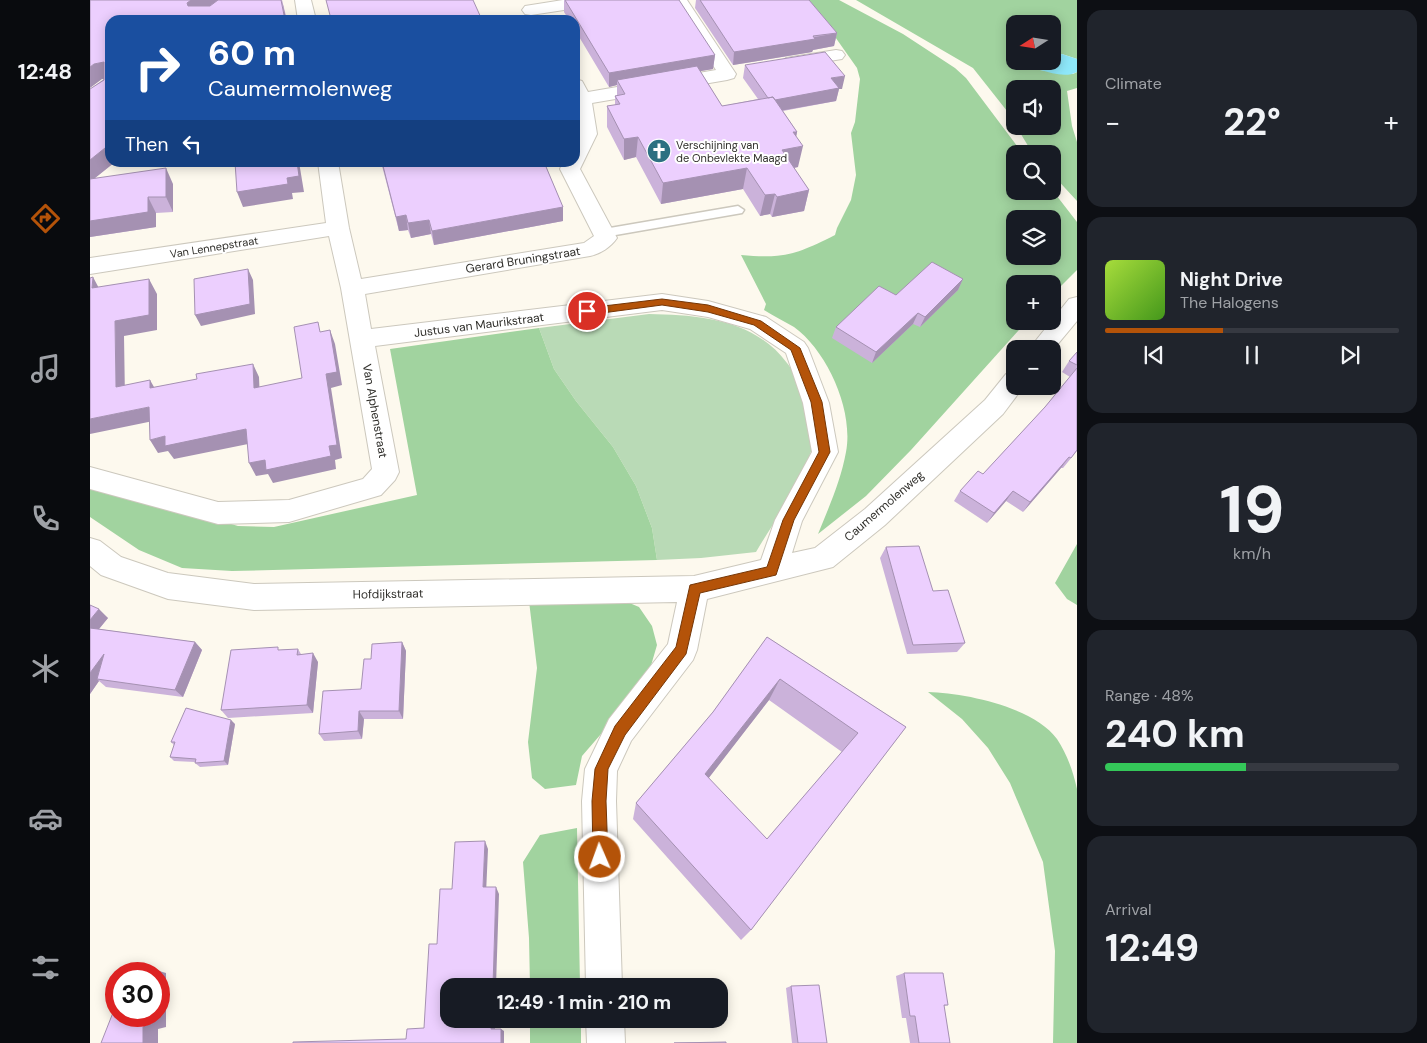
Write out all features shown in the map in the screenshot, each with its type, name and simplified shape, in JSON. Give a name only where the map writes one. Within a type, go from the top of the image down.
[{"type":"street","points":[[303,0],[305,15]]},
{"type":"street","points":[[516,0],[536,15],[597,0]]},
{"type":"street","points":[[686,2],[727,74]]},
{"type":"street","points":[[772,66],[836,55]]},
{"type":"street","points":[[580,92],[745,71]]},
{"type":"street","points":[[580,97],[587,134],[580,148]]},
{"type":"street","name":"Van Alphenstraat","points":[[90,478],[218,513],[289,511],[372,487],[386,472],[352,288],[338,228],[329,167]]},
{"type":"street","points":[[571,167],[570,169],[604,233]]},
{"type":"street","name":"Van Lennepstraat","points":[[90,266],[338,228]]},
{"type":"street","name":"Gerard Bruningstraat","points":[[352,288],[590,249],[606,238],[604,233]]},
{"type":"street","name":"Justus van Maurikstraat","points":[[362,340],[662,302],[708,309],[758,323],[796,348],[816,402],[825,452],[789,520],[772,572]]},
{"type":"street","points":[[1048,340],[1077,305]]},
{"type":"street","name":"Caumermolenweg","points":[[694,588],[772,572],[823,558],[875,517],[994,406],[1006,392]]},
{"type":"street","name":"Hofdijkstraat","points":[[90,550],[111,566],[168,586],[254,596],[694,588]]},
{"type":"street","points":[[604,978],[599,801],[601,769],[620,730],[682,650],[694,588]]},
{"type":"street","points":[[605,1028],[606,1043]]},
{"type":"lane","points":[[604,233],[738,210]]},
{"type":"green space","points":[[806,0],[839,0],[903,34],[955,68],[966,78],[1006,131],[1006,135],[1009,135],[1016,145],[1006,145],[1006,200],[1060,200],[1077,222],[1077,270],[1061,286],[1061,275],[1006,275],[1006,330],[1019,330],[1010,340],[1006,340],[1006,344],[911,450],[866,496],[818,534],[838,483],[846,452],[846,418],[842,400],[827,366],[806,338],[794,327],[764,310],[766,304],[741,255],[769,256],[790,254],[835,235],[851,200],[856,175],[851,133],[855,122],[860,79],[857,68],[826,24]]},
{"type":"green space","points":[[856,0],[1077,0],[1077,59],[1061,54],[1061,15],[1006,15],[1006,70],[1040,70],[1073,74],[1077,72],[1077,88],[1067,91],[1072,126],[1077,142],[1077,201],[1061,184],[1061,145],[1028,145],[1021,135],[1061,135],[1061,80],[1006,80],[1006,110],[973,68]]},
{"type":"green space","points":[[649,314],[706,318],[742,328],[774,348],[793,372],[802,390],[811,413],[815,437],[806,466],[756,552],[701,558],[657,560],[652,528],[636,486],[613,447],[576,401],[554,369],[539,328]]},
{"type":"green space","points":[[539,328],[554,369],[576,401],[613,447],[636,486],[652,528],[657,560],[232,571],[182,568],[139,550],[90,517],[90,483],[238,526],[274,527],[417,495],[390,349]]},
{"type":"green space","points":[[1077,544],[1077,605],[1067,599],[1055,583]]},
{"type":"green space","points":[[620,599],[639,607],[652,626],[657,645],[650,669],[620,712],[582,756],[576,785],[545,789],[532,778],[528,742],[537,668],[529,601]]},
{"type":"green space","points":[[928,692],[961,695],[1016,710],[1046,728],[1057,739],[1067,757],[1077,789],[1077,1043],[1053,1043],[1055,951],[1043,862],[1010,783],[988,748],[962,719]]},
{"type":"green space","points":[[577,828],[580,978],[530,978],[529,938],[523,862],[540,835]]},
{"type":"green space","points":[[530,1028],[581,1028],[581,1043],[530,1043]]},
{"type":"water","points":[[1061,54],[1077,59],[1077,72],[1064,75],[1040,70],[1061,70]]},
{"type":"building","points":[[90,0],[191,0],[187,3],[188,6],[210,6],[218,0],[281,0],[284,15],[105,15],[105,148],[90,160],[90,89],[104,80],[104,62],[90,67]]},
{"type":"building","points":[[326,0],[473,0],[480,15],[330,15]]},
{"type":"building","points":[[565,0],[679,0],[715,55],[609,73],[580,25],[580,15],[574,15]]},
{"type":"building","points":[[700,0],[809,0],[837,33],[813,36],[815,39],[734,52]]},
{"type":"building","points":[[825,52],[845,76],[831,78],[839,88],[775,100],[773,97],[768,98],[745,65]]},
{"type":"building","points":[[697,66],[722,106],[773,97],[797,132],[793,132],[803,146],[782,150],[809,190],[777,197],[775,194],[765,195],[747,168],[663,183],[638,137],[624,139],[607,106],[620,104],[615,96],[625,94],[617,80]]},
{"type":"building","points":[[235,167],[298,167],[299,176],[287,178],[288,184],[237,192]]},
{"type":"building","points":[[383,167],[546,167],[563,207],[432,231],[429,220],[408,223],[406,215],[396,217]]},
{"type":"building","points":[[166,168],[166,197],[148,197],[148,212],[90,221],[90,179]]},
{"type":"building","points":[[932,262],[963,279],[925,317],[918,313],[876,352],[836,327],[879,286],[896,295]]},
{"type":"building","points":[[248,269],[250,304],[195,315],[194,279]]},
{"type":"building","points":[[93,277],[92,288],[149,279],[149,315],[115,321],[116,387],[150,380],[150,388],[197,379],[196,374],[253,364],[254,388],[302,378],[294,327],[318,322],[320,332],[330,330],[337,372],[326,374],[337,445],[329,446],[331,456],[266,470],[265,460],[249,463],[246,429],[165,446],[165,436],[150,440],[149,407],[90,419],[90,278]]},
{"type":"building","points":[[1077,352],[1077,365],[1069,361]]},
{"type":"building","points":[[1077,368],[1077,450],[1030,502],[1013,491],[994,513],[960,491],[978,471],[983,474],[1055,395],[1061,395],[1061,388]]},
{"type":"building","points":[[919,546],[933,591],[948,590],[965,643],[913,645],[886,547]]},
{"type":"building","points":[[90,605],[99,609],[90,620]]},
{"type":"building","points":[[90,628],[195,642],[175,690],[97,679],[104,654],[90,673]]},
{"type":"building","points":[[767,637],[906,727],[751,930],[636,803],[713,712]],"holes":[[[780,679],[858,733],[767,839],[705,774]]]},
{"type":"building","points":[[402,642],[399,711],[359,711],[358,731],[319,734],[323,691],[361,689],[364,659],[371,659],[372,644]]},
{"type":"building","points":[[278,647],[278,650],[298,649],[297,655],[313,653],[307,705],[221,710],[231,650]]},
{"type":"building","points":[[186,708],[231,720],[224,761],[195,763],[196,759],[170,757],[175,742],[171,742]]},
{"type":"building","points":[[485,841],[483,887],[496,887],[493,978],[440,978],[440,1028],[501,1029],[501,1043],[293,1043],[406,1039],[407,1029],[424,1028],[429,944],[437,944],[440,889],[452,889],[455,842]]},
{"type":"building","points":[[904,973],[943,973],[948,1005],[944,1005],[950,1043],[919,1043],[915,1016],[910,1016]]},
{"type":"building","points":[[819,985],[827,1043],[798,1043],[791,986]]},
{"type":"building","points":[[107,1027],[143,1027],[143,1043],[101,1043]]},
{"type":"building","points":[[726,1042],[726,1043],[674,1043]]},
{"type":"place","name":"Verschijning van de Onbevlekte Maagd","points":[[659,151]]},
{"type":"route","points":[[587,311],[662,302],[708,309],[758,323],[796,348],[816,402],[825,452],[789,520],[772,572],[694,588],[682,650],[620,730],[601,769],[599,801],[600,857]]}]
